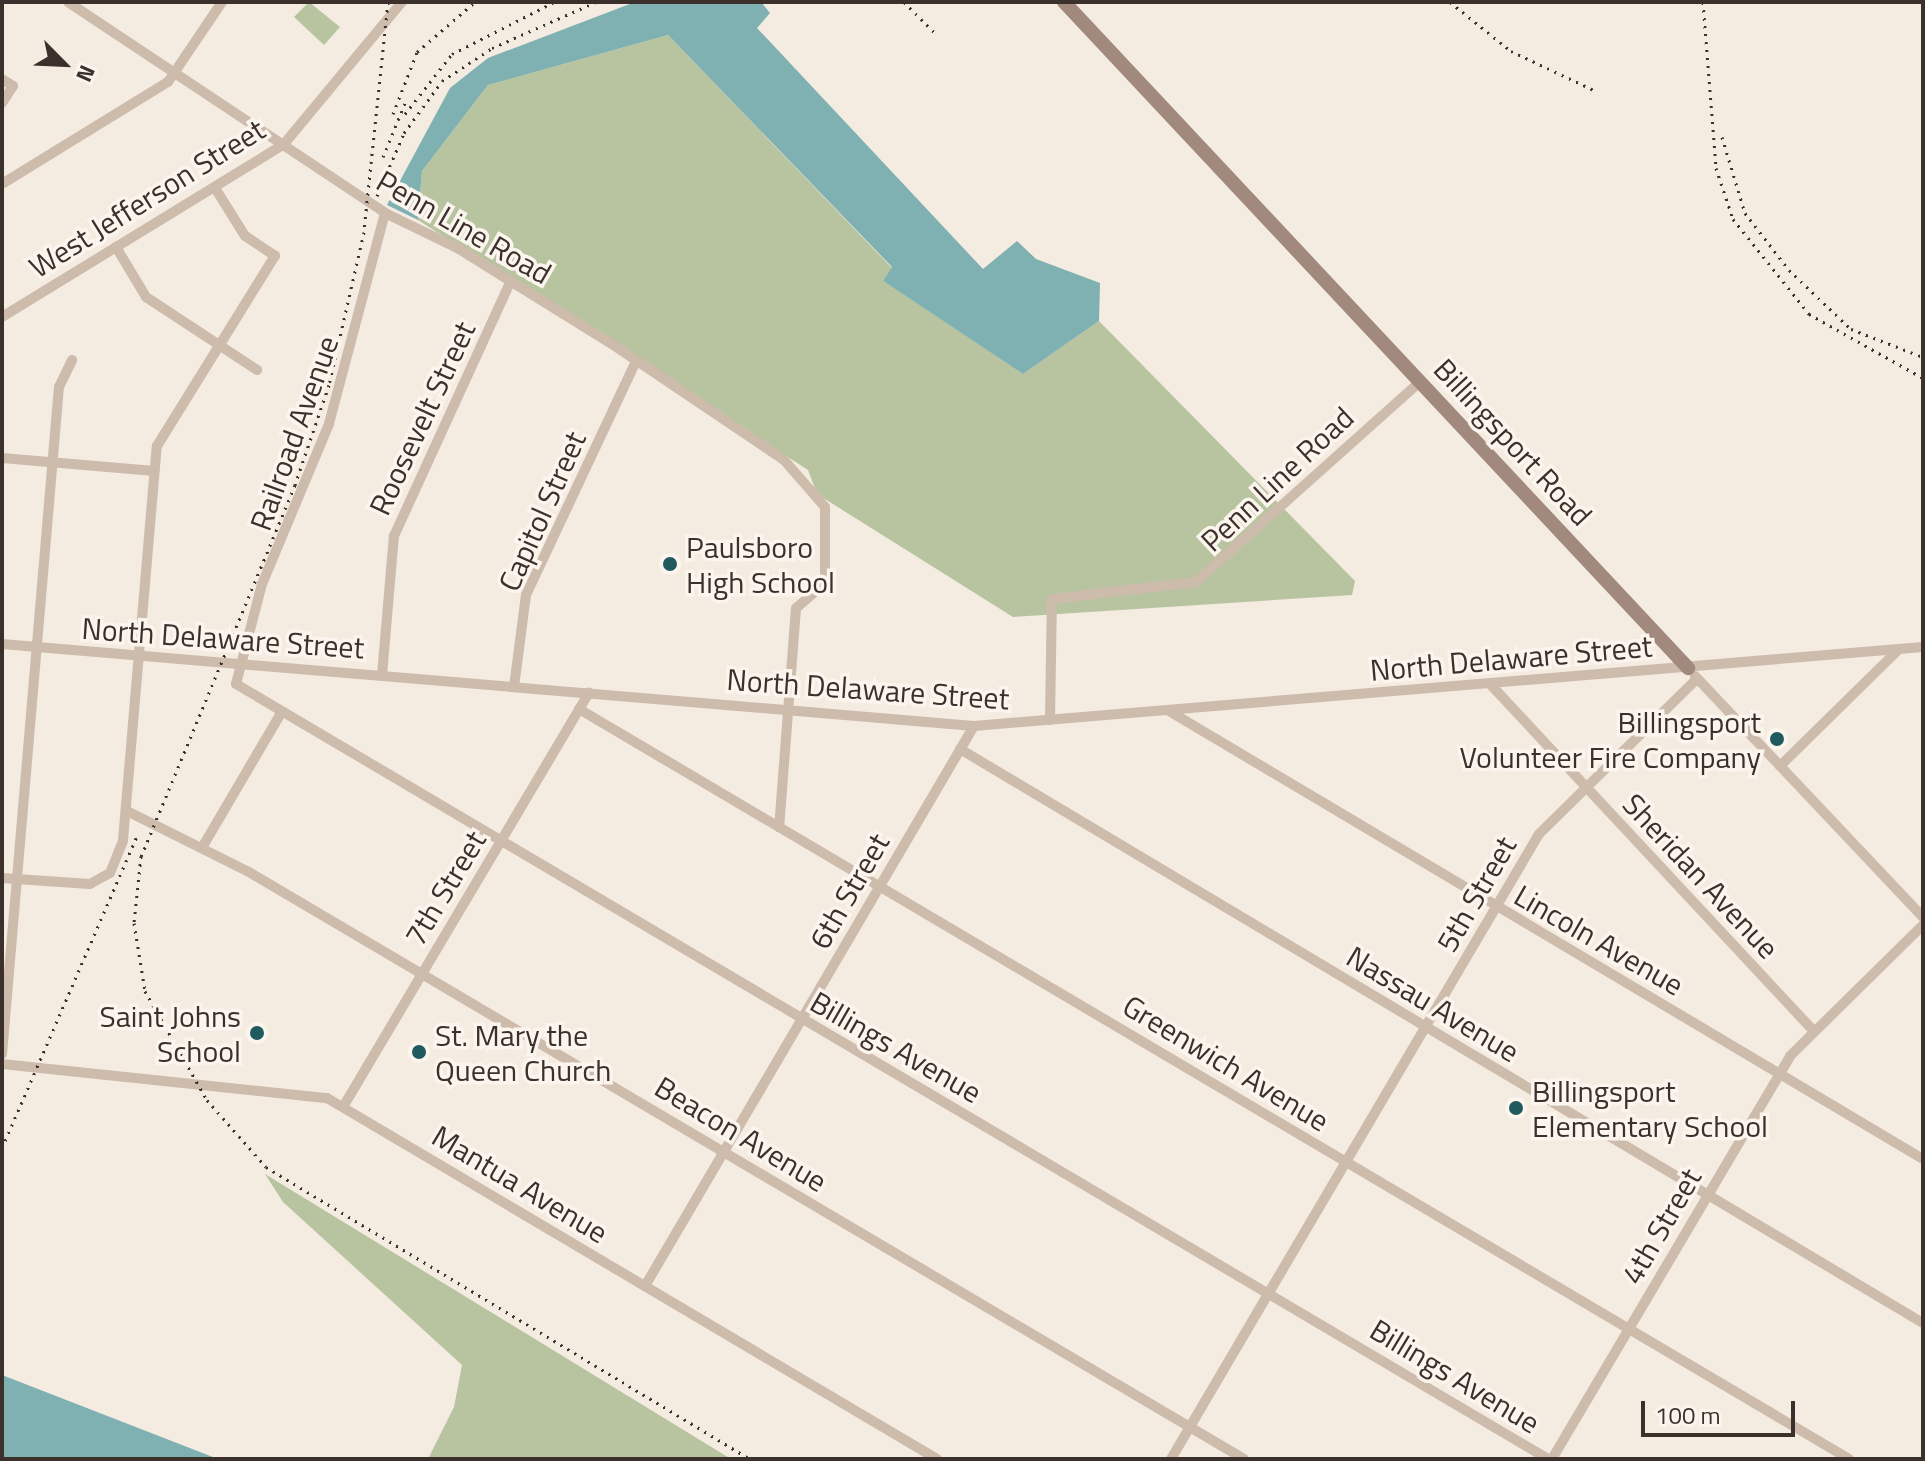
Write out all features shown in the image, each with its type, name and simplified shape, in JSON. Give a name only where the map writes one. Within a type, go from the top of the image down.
[{"type":"street","name":"Penn Line Road","points":[[68,2],[385,213],[511,280],[784,460],[825,507],[825,583],[796,608],[788,709]]},
{"type":"street","points":[[2,184],[174,73],[222,2]]},
{"type":"street","name":"West Jefferson Street","points":[[2,316],[284,144],[402,2]]},
{"type":"street","name":"Billingsport Road","points":[[1064,2],[1923,917]]},
{"type":"street","points":[[2,79],[13,86],[2,103]]},
{"type":"street","points":[[2,878],[82,884],[110,873],[127,811],[157,446],[275,256],[245,236],[215,188]]},
{"type":"street","name":"Railroad Avenue","points":[[240,667],[262,584],[334,409],[385,213]]},
{"type":"street","points":[[116,247],[146,297],[257,370]]},
{"type":"street","name":"Roosevelt Street","points":[[382,675],[394,536],[511,280]]},
{"type":"street","points":[[2,1054],[51,462],[59,387],[72,360]]},
{"type":"street","name":"Capitol Street","points":[[514,687],[526,595],[636,361]]},
{"type":"street","name":"Penn Line Road","points":[[1050,720],[1048,604],[1058,596],[1196,582],[1421,381]]},
{"type":"street","points":[[2,458],[154,471]]},
{"type":"street","name":"North Delaware Street","points":[[2,644],[240,667],[382,675],[974,726],[1491,685],[1692,674],[1923,647]]},
{"type":"street","points":[[1780,766],[1899,649]]},
{"type":"street","name":"Billings Avenue","points":[[240,667],[236,684],[281,713],[1550,1459]]},
{"type":"street","name":"5th Street","points":[[1171,1459],[1539,834],[1692,674]]},
{"type":"street","name":"Sheridan Avenue","points":[[1491,685],[1812,1029]]},
{"type":"street","name":"7th Street","points":[[343,1107],[589,693]]},
{"type":"street","name":"Greenwich Avenue","points":[[579,709],[1849,1459]]},
{"type":"street","points":[[779,827],[788,709]]},
{"type":"street","name":"Lincoln Avenue","points":[[1169,711],[1923,1159]]},
{"type":"street","points":[[203,846],[281,713]]},
{"type":"street","name":"6th Street","points":[[645,1286],[974,726]]},
{"type":"street","name":"Nassau Avenue","points":[[960,749],[1923,1323]]},
{"type":"street","name":"Beacon Avenue","points":[[127,811],[203,846],[1244,1459]]},
{"type":"street","name":"4th Street","points":[[1550,1459],[1778,1074],[1812,1029],[1923,925]]},
{"type":"street","name":"Mantua Avenue","points":[[2,1064],[291,1090],[343,1107],[937,1459]]},
{"type":"green space","points":[[309,2],[340,27],[324,45],[294,17]]},
{"type":"green space","points":[[668,35],[892,268],[883,281],[1023,374],[1099,321],[1355,581],[1352,595],[1013,617],[817,494],[808,470],[418,220],[422,171],[488,85]]},
{"type":"green space","points":[[265,1174],[731,1459],[428,1459],[454,1407],[462,1365],[283,1202]]},
{"type":"water","points":[[635,2],[761,2],[770,13],[757,28],[983,269],[1017,241],[1036,259],[1100,283],[1099,321],[1023,374],[883,281],[892,267],[668,35],[488,85],[422,171],[418,220],[387,205],[450,88],[488,58]]},
{"type":"water","points":[[2,1375],[218,1459],[2,1459]]},
{"type":"railway","points":[[388,2],[364,232],[329,385],[295,485],[141,856],[134,923],[145,991],[207,1100],[266,1167],[750,1459]]},
{"type":"railway","points":[[393,114],[417,52],[475,2]]},
{"type":"railway","points":[[405,114],[452,54],[554,2]]},
{"type":"railway","points":[[377,196],[404,133],[442,81],[492,48],[596,2]]},
{"type":"railway","points":[[904,2],[935,33]]},
{"type":"railway","points":[[1450,2],[1511,51],[1596,91]]},
{"type":"railway","points":[[1703,2],[1716,168],[1733,219],[1809,314],[1923,378]]},
{"type":"railway","points":[[383,157],[405,103]]},
{"type":"railway","points":[[1722,137],[1745,213],[1789,270],[1851,329],[1923,357]]},
{"type":"railway","points":[[2,1148],[137,836]]},
{"type":"place","name":"Paulsboro High School","points":[[670,564]]},
{"type":"place","name":"Billingsport Volunteer Fire Company","points":[[1777,739]]},
{"type":"place","name":"Saint Johns School","points":[[257,1033]]},
{"type":"place","name":"St. Mary the Queen Church","points":[[419,1052]]},
{"type":"place","name":"Billingsport Elementary School","points":[[1516,1108]]}]
